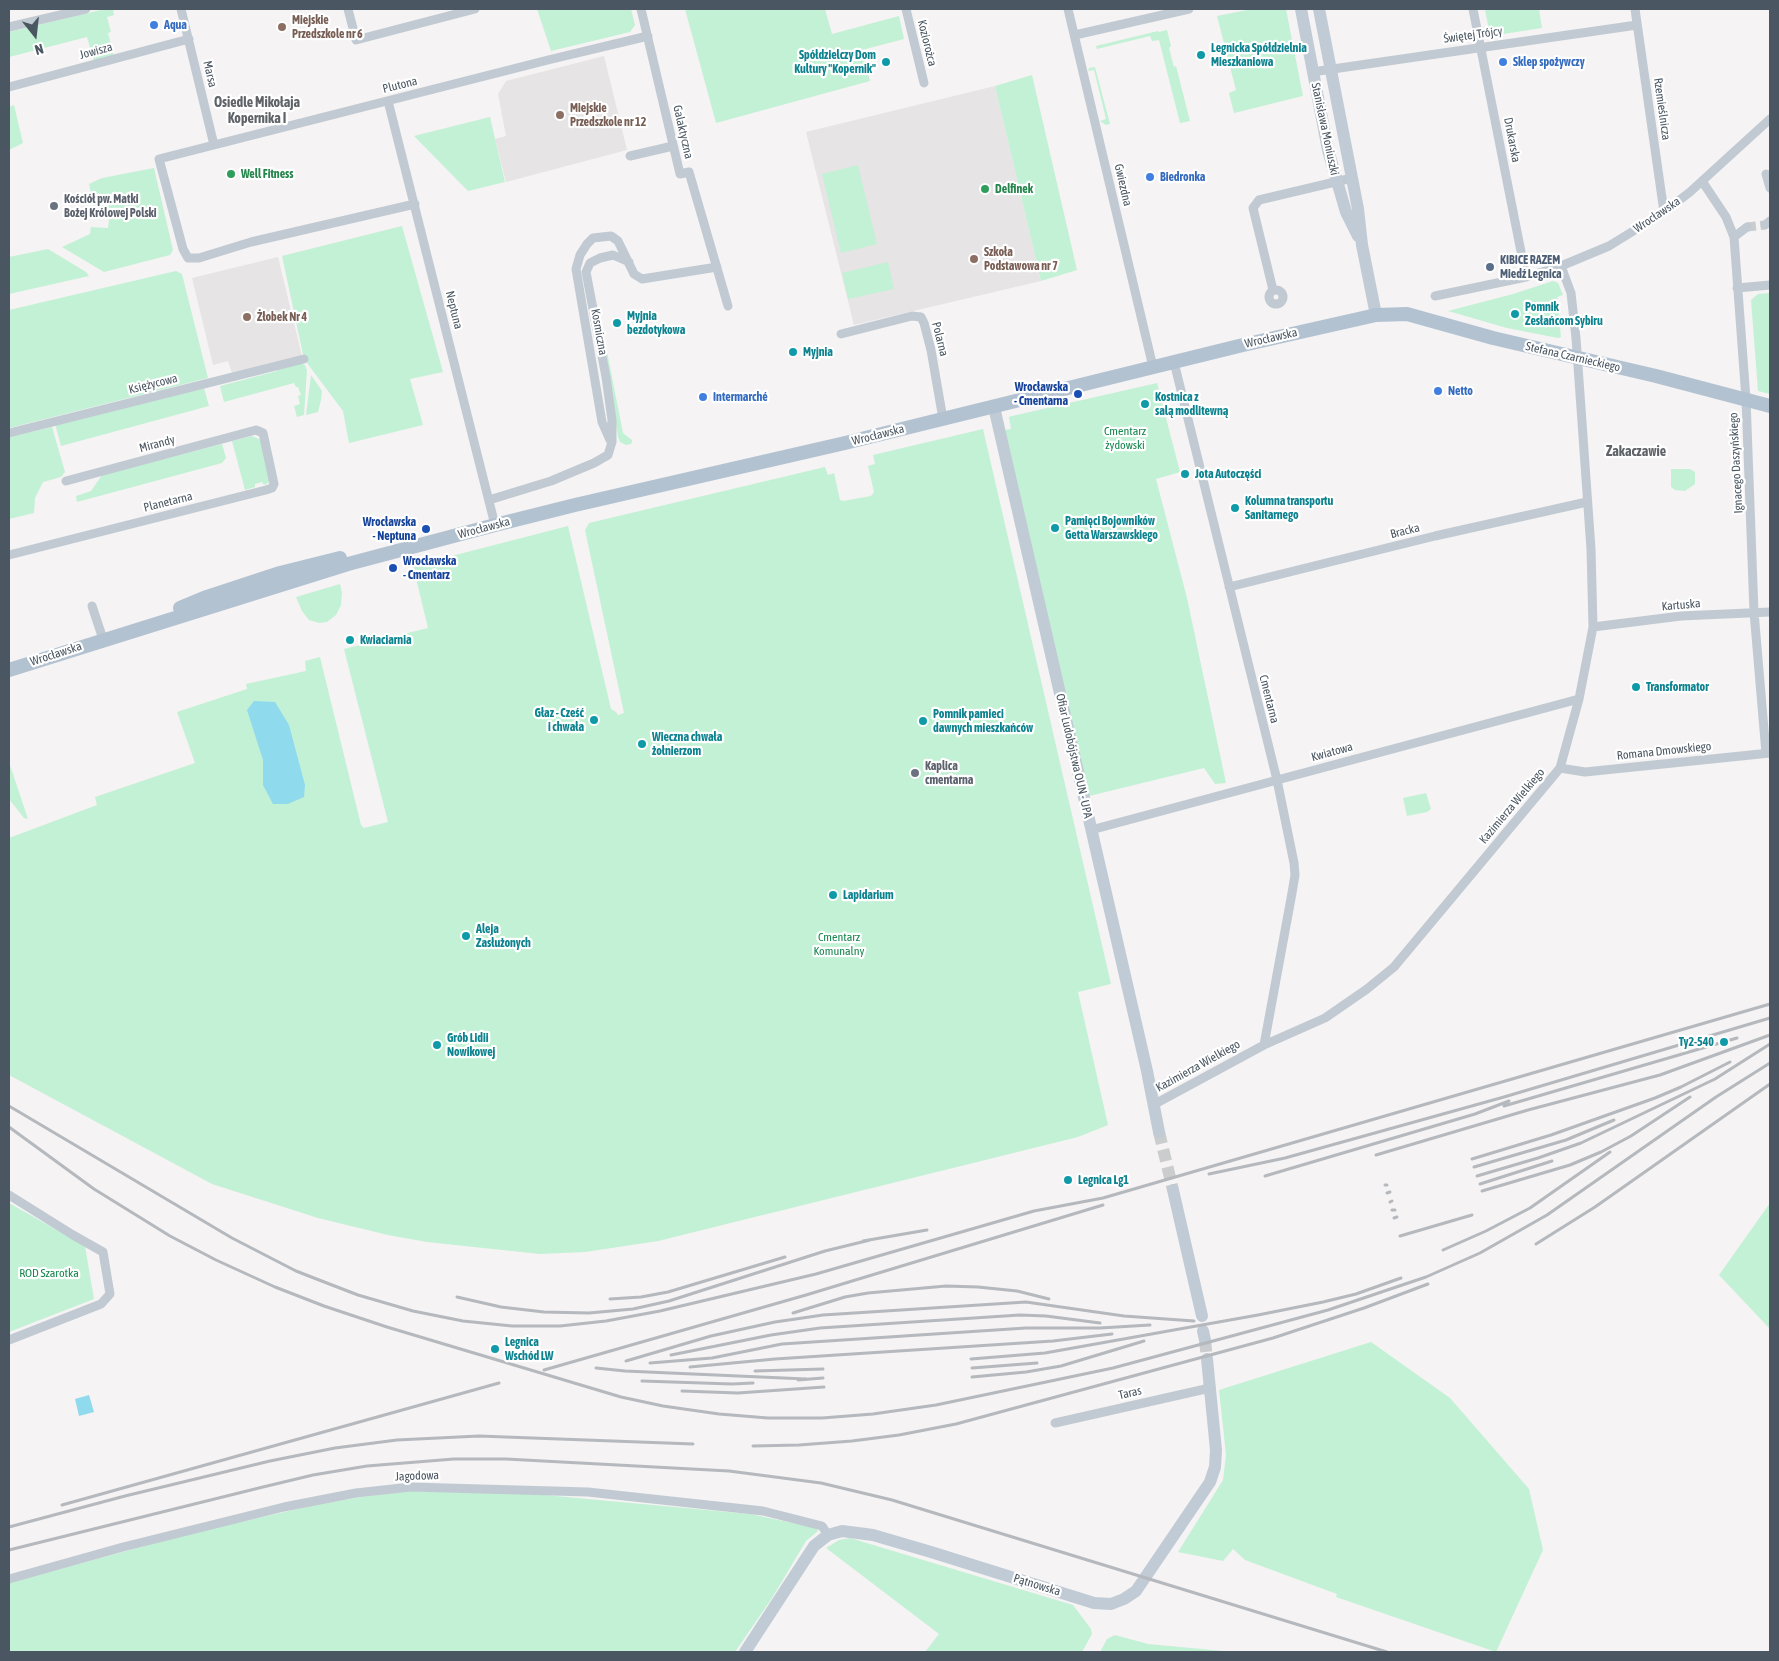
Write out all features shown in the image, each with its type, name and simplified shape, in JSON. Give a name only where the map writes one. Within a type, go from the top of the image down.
[{"type":"main road","name":"Stefana Czarnieckiego","points":[[1376,315],[1407,314],[1493,338],[1770,406]]},
{"type":"main road","name":"Wrocławska","points":[[9,670],[103,639],[380,555],[495,525],[1376,315]]},
{"type":"street","points":[[9,27],[86,9]]},
{"type":"street","name":"Marsa","points":[[181,9],[214,145]]},
{"type":"street","points":[[348,9],[356,40],[475,9]]},
{"type":"street","name":"Galaktyczna","points":[[641,9],[680,174],[689,172],[728,306]]},
{"type":"street","name":"Koziorożca","points":[[906,9],[924,83]]},
{"type":"street","name":"Gwiezdna","points":[[1068,9],[1154,368]]},
{"type":"street","points":[[1075,35],[1188,9]]},
{"type":"street","name":"Stanisława Moniuszki","points":[[1301,9],[1312,72],[1337,182],[1346,212],[1362,245]]},
{"type":"street","name":"Stanisława Moniuszki","points":[[1318,9],[1352,178],[1362,245],[1376,315]]},
{"type":"street","name":"Drukarska","points":[[1473,9],[1526,277]]},
{"type":"street","name":"Rzemieślnicza","points":[[1635,9],[1664,212]]},
{"type":"street","name":"Świętej Trójcy","points":[[1312,72],[1480,46],[1637,25]]},
{"type":"street","name":"Plutona","points":[[415,204],[251,242],[199,258],[188,258],[183,249],[159,159],[648,36]]},
{"type":"street","name":"Jowisza","points":[[9,87],[189,39]]},
{"type":"street","name":"Neptuna","points":[[388,101],[495,525]]},
{"type":"street","name":"Wrocławska","points":[[1435,296],[1526,277],[1561,266],[1609,246],[1664,212],[1702,181],[1770,119]]},
{"type":"street","points":[[630,156],[673,146]]},
{"type":"street","points":[[1766,174],[1770,188]]},
{"type":"street","points":[[1273,290],[1254,208],[1259,200],[1352,178]]},
{"type":"street","name":"Ignacego Daszyńskiego","points":[[1702,181],[1726,217],[1734,237],[1746,399],[1754,612],[1768,753]]},
{"type":"street","points":[[1734,237],[1748,227]]},
{"type":"street","name":"Kosmiczna","points":[[612,442],[602,422],[576,269],[580,255],[593,238],[611,236],[618,241],[634,274],[642,279],[717,267]]},
{"type":"street","points":[[489,500],[550,481],[594,463],[608,455],[612,442],[612,420],[606,377],[586,272],[590,263],[600,258],[613,255],[629,262]]},
{"type":"street","name":"Kazimierza Wielkiego","points":[[1153,1105],[1264,1045],[1325,1018],[1367,989],[1394,967],[1560,768],[1579,699],[1593,628],[1577,358],[1571,293],[1561,266]]},
{"type":"street","points":[[1737,288],[1770,285]]},
{"type":"street","name":"Polarna","points":[[841,334],[917,316],[923,320],[931,350],[943,419]]},
{"type":"street","name":"Księżycowa","points":[[9,433],[304,360]]},
{"type":"street","name":"Cmentarna","points":[[1174,362],[1276,780],[1294,863],[1295,874],[1264,1045]]},
{"type":"street","name":"Ofiar Ludobójstwa OUN - UPA","points":[[994,406],[1092,830],[1153,1105]]},
{"type":"street","name":"Mirandy","points":[[66,481],[256,430]]},
{"type":"street","name":"Planetarna","points":[[9,555],[272,488],[274,484],[272,472],[262,433],[256,430]]},
{"type":"street","name":"Bracka","points":[[1229,587],[1435,536],[1587,502]]},
{"type":"street","points":[[92,606],[103,639]]},
{"type":"street","name":"Kartuska","points":[[1593,628],[1681,616],[1770,612]]},
{"type":"street","name":"Kwiatowa","points":[[1092,830],[1579,699]]},
{"type":"street","name":"Romana Dmowskiego","points":[[1560,768],[1585,772],[1768,753]]},
{"type":"street","points":[[1153,1105],[1159,1132]]},
{"type":"street","points":[[1173,1190],[1202,1316]]},
{"type":"street","points":[[9,1195],[103,1252],[110,1294],[101,1304],[9,1340]]},
{"type":"street","name":"Pątnowska","points":[[828,1535],[842,1531],[873,1535],[1094,1603],[1111,1604],[1124,1599],[1136,1591],[1210,1482],[1215,1468],[1216,1450],[1207,1359]]},
{"type":"street","name":"Taras","points":[[1055,1423],[1210,1388]]},
{"type":"street","name":"Jagodowa","points":[[9,1579],[123,1547],[275,1509],[356,1494],[411,1487],[588,1492],[764,1511],[822,1526],[828,1535]]},
{"type":"street","points":[[745,1652],[814,1546],[828,1535]]},
{"type":"shaded area","name":"Miejskie Przedszkole nr 12","points":[[604,56],[627,150],[506,182],[495,139],[506,136],[498,94],[506,81]]},
{"type":"shaded area","points":[[995,86],[1041,281],[854,325],[806,132]]},
{"type":"shaded area","name":"Żłobek Nr 4","points":[[278,257],[302,356],[232,373],[228,361],[213,365],[192,278]]},
{"type":"green space","points":[[105,9],[113,9],[114,15],[107,17],[111,32],[108,33],[114,56],[94,61],[87,37],[9,57],[9,32]]},
{"type":"green space","points":[[537,9],[631,9],[635,25],[630,32],[551,51]]},
{"type":"green space","points":[[685,9],[825,9],[832,34],[899,16],[904,39],[862,50],[870,81],[716,123]]},
{"type":"green space","points":[[1252,9],[1286,9],[1303,96],[1234,113],[1229,93],[1236,90],[1217,16]]},
{"type":"green space","points":[[1485,9],[1539,9],[1542,28],[1490,36]]},
{"type":"green space","points":[[1167,30],[1171,46],[1169,48],[1174,67],[1176,66],[1190,121],[1180,123],[1159,40],[1152,41],[1150,36],[1097,49],[1096,46]]},
{"type":"green space","points":[[1095,67],[1110,124],[1106,125],[1100,121],[1106,119],[1094,70],[1088,71],[1089,68]]},
{"type":"green space","points":[[1032,75],[1077,270],[1041,281],[995,86]]},
{"type":"green space","points":[[14,105],[23,143],[9,150],[9,107]]},
{"type":"green space","points":[[490,117],[505,182],[468,191],[414,136]]},
{"type":"green space","points":[[858,165],[877,244],[841,253],[822,174]]},
{"type":"green space","points":[[154,168],[173,250],[170,255],[104,272],[62,247],[90,234],[91,227],[108,228],[110,211],[95,211],[89,184],[102,178]]},
{"type":"green space","points":[[402,226],[443,372],[410,379],[423,425],[349,443],[343,411],[304,359],[282,256]]},
{"type":"green space","points":[[48,249],[86,272],[89,276],[9,294],[9,257]]},
{"type":"green space","points":[[888,262],[894,289],[848,299],[842,273]]},
{"type":"green space","points":[[176,271],[182,274],[208,378],[9,428],[9,310]]},
{"type":"green space","points":[[1553,281],[1558,283],[1563,295],[1557,297],[1561,337],[1558,338],[1507,328],[1448,311],[1513,294]]},
{"type":"green space","points":[[1770,293],[1770,394],[1758,391],[1751,300],[1758,294]]},
{"type":"green space","points":[[597,301],[623,433],[632,440],[631,444],[626,445],[620,442],[618,437]]},
{"type":"green space","points":[[301,363],[305,365],[307,370],[304,415],[297,417],[294,406],[300,404],[298,396],[301,395],[294,383],[224,402],[220,386]]},
{"type":"green space","points":[[311,375],[322,391],[321,400],[318,412],[306,415]]},
{"type":"green space","name":"Cmentarz żydowski","points":[[1157,383],[1180,472],[1156,479],[1187,598],[1226,783],[1215,784],[1204,768],[1089,796],[1005,430],[1011,429],[1009,417],[1012,416]]},
{"type":"green space","points":[[204,388],[209,406],[61,446],[55,424]]},
{"type":"green space","points":[[52,427],[65,472],[61,477],[43,482],[35,498],[34,513],[9,519],[9,437]]},
{"type":"green space","name":"Cmentarz Komunalny","points":[[983,429],[1111,984],[1078,992],[1108,1125],[1078,1137],[658,1241],[585,1252],[540,1254],[427,1242],[388,1235],[318,1218],[212,1184],[9,1075],[9,838],[97,805],[95,797],[195,763],[177,712],[247,689],[246,684],[306,671],[305,661],[320,657],[361,825],[364,828],[388,822],[344,649],[428,628],[413,566],[568,526],[611,709],[618,715],[624,713],[585,530],[589,523],[825,467],[828,475],[834,473],[840,500],[871,496],[874,492],[868,466],[875,464],[873,455]]},
{"type":"green space","points":[[252,436],[261,440],[270,482],[264,485],[262,482],[255,484],[255,487],[245,490],[232,441]]},
{"type":"green space","points":[[222,444],[226,458],[222,463],[77,502],[76,496],[91,491],[102,475]]},
{"type":"green space","points":[[1671,469],[1690,469],[1695,472],[1695,484],[1685,491],[1675,490],[1671,487]]},
{"type":"green space","points":[[340,584],[342,593],[341,605],[336,615],[327,622],[319,623],[309,620],[302,611],[296,597]]},
{"type":"green space","points":[[9,763],[28,819],[24,818],[9,799]]},
{"type":"green space","points":[[1426,793],[1431,809],[1427,812],[1407,816],[1403,798]]},
{"type":"green space","name":"ROD Szarotka","points":[[9,1203],[85,1246],[94,1299],[9,1332]]},
{"type":"green space","points":[[1770,1203],[1770,1329],[1719,1275]]},
{"type":"green space","points":[[1371,1342],[1450,1398],[1529,1489],[1543,1550],[1496,1652],[1336,1597],[1337,1594],[1245,1560],[1233,1549],[1223,1561],[1178,1552],[1223,1480],[1226,1455],[1219,1390]]},
{"type":"green space","points":[[411,1491],[534,1494],[750,1514],[816,1528],[818,1531],[806,1541],[772,1598],[735,1652],[9,1652],[9,1583],[192,1533],[311,1506]]},
{"type":"green space","points":[[850,1538],[1073,1605],[1091,1629],[1092,1634],[1082,1652],[925,1652],[939,1634],[826,1548],[839,1540]]},
{"type":"green space","points":[[1115,1635],[1148,1644],[1234,1652],[1100,1652],[1107,1639]]},
{"type":"water","points":[[254,701],[275,702],[289,725],[305,785],[304,797],[288,804],[273,804],[263,785],[263,760],[247,710]]},
{"type":"water","points":[[89,1395],[94,1412],[79,1416],[75,1399]]},
{"type":"tunnel","points":[[1747,227],[1765,225]]},
{"type":"tunnel","points":[[1159,1132],[1173,1190]]},
{"type":"tunnel","points":[[1205,1340],[1207,1359]]},
{"type":"railway","points":[[9,1106],[232,1238],[296,1271],[358,1295],[413,1311],[463,1321],[512,1326],[560,1326],[606,1321],[660,1311],[816,1274],[1034,1211],[1103,1198],[1770,1004]]},
{"type":"railway","points":[[1209,1174],[1285,1158],[1504,1097],[1770,1018]]},
{"type":"railway","points":[[1376,1155],[1528,1110],[1660,1075],[1770,1035]]},
{"type":"railway","points":[[1504,1106],[1737,1038]]},
{"type":"railway","points":[[1477,1176],[1581,1143],[1715,1079],[1770,1044]]},
{"type":"railway","points":[[1677,1089],[1730,1062]]},
{"type":"railway","points":[[9,1127],[94,1189],[170,1236],[275,1287],[324,1306],[387,1327],[621,1397],[663,1406],[719,1414],[768,1418],[822,1418],[873,1414],[936,1405],[1113,1368],[1328,1310],[1426,1277],[1480,1253],[1547,1215],[1716,1097],[1770,1063]]},
{"type":"railway","points":[[1536,1244],[1595,1207],[1770,1084]]},
{"type":"railway","points":[[1472,1159],[1551,1135],[1681,1087]]},
{"type":"railway","points":[[1482,1191],[1570,1165],[1601,1152],[1631,1136],[1690,1097]]},
{"type":"railway","points":[[1265,1176],[1475,1114],[1509,1101]]},
{"type":"railway","points":[[1474,1167],[1566,1140],[1614,1120]]},
{"type":"railway","points":[[1443,1250],[1486,1231],[1530,1208],[1610,1152]]},
{"type":"railway","points":[[1480,1184],[1552,1161]]},
{"type":"railway","points":[[544,1370],[806,1295],[1103,1205]]},
{"type":"railway","points":[[1400,1236],[1472,1215]]},
{"type":"railway","points":[[863,1241],[927,1230]]},
{"type":"railway","points":[[457,1297],[501,1307],[544,1312],[589,1313],[633,1309],[669,1301],[825,1251],[870,1240]]},
{"type":"railway","points":[[610,1299],[641,1297],[668,1292],[785,1257]]},
{"type":"railway","points":[[971,1359],[1045,1353],[1258,1315],[1356,1294],[1401,1278]]},
{"type":"railway","points":[[753,1446],[852,1441],[899,1435],[956,1424],[1273,1338],[1364,1308],[1428,1284]]},
{"type":"railway","points":[[793,1313],[845,1297],[946,1286],[1017,1291],[1049,1299]]},
{"type":"railway","points":[[626,1361],[711,1336],[775,1322],[823,1315],[1026,1302],[1124,1316],[1194,1321]]},
{"type":"railway","points":[[671,1355],[771,1335],[820,1328],[1020,1315],[1046,1316],[1100,1323]]},
{"type":"railway","points":[[650,1363],[712,1358],[782,1344],[1026,1328],[1100,1328],[1150,1325]]},
{"type":"railway","points":[[690,1367],[775,1359],[1053,1341],[1112,1334]]},
{"type":"railway","points":[[972,1377],[1026,1372],[1061,1366],[1144,1341]]},
{"type":"railway","points":[[972,1368],[1037,1363]]},
{"type":"railway","points":[[596,1368],[806,1379]]},
{"type":"railway","points":[[755,1371],[823,1369]]},
{"type":"railway","points":[[798,1380],[823,1378]]},
{"type":"railway","points":[[642,1381],[753,1383]]},
{"type":"railway","points":[[62,1505],[499,1383]]},
{"type":"railway","points":[[682,1391],[738,1393],[824,1387]]},
{"type":"railway","points":[[9,1527],[125,1496],[270,1461],[335,1448],[397,1440],[479,1436],[693,1444]]},
{"type":"railway","points":[[9,1550],[313,1475],[367,1466],[454,1459],[506,1459],[729,1471],[821,1483],[892,1500],[1387,1652]]},
{"type":"place","name":"Aqua","points":[[154,25]]},
{"type":"place","name":"Miejskie Przedszkole nr 6","points":[[282,27]]},
{"type":"place","name":"Legnicka Spółdzielnia Mieszkaniowa","points":[[1201,55]]},
{"type":"place","name":"Spółdzielczy Dom Kultury \"Kopernik\"","points":[[886,62]]},
{"type":"place","name":"Sklep spożywczy","points":[[1503,62]]},
{"type":"place","name":"Miejskie Przedszkole nr 12","points":[[560,115]]},
{"type":"place","name":"Well Fitness","points":[[231,174]]},
{"type":"place","name":"Biedronka","points":[[1150,177]]},
{"type":"place","name":"Delfinek","points":[[985,189]]},
{"type":"place","name":"Kościół pw. Matki Bożej Królowej Polski","points":[[54,206]]},
{"type":"place","name":"Szkoła Podstawowa nr 7","points":[[974,259]]},
{"type":"place","name":"KIBICE RAZEM Miedź Legnica","points":[[1490,267]]},
{"type":"place","name":"Pomnik Zesłańcom Sybiru","points":[[1515,314]]},
{"type":"place","name":"Żłobek Nr 4","points":[[247,317]]},
{"type":"place","name":"Myjnia bezdotykowa","points":[[617,323]]},
{"type":"place","name":"Myjnia","points":[[793,352]]},
{"type":"place","name":"Netto","points":[[1438,391]]},
{"type":"place","name":"Wrocławska - Cmentarna","points":[[1078,394]]},
{"type":"place","name":"Intermarché","points":[[703,397]]},
{"type":"place","name":"Kostnica z salą modlitewną","points":[[1145,404]]},
{"type":"place","name":"Jota Autoczęści","points":[[1185,474]]},
{"type":"place","name":"Kolumna transportu Sanitarnego","points":[[1235,508]]},
{"type":"place","name":"Pamięci Bojowników Getta Warszawskiego","points":[[1055,528]]},
{"type":"place","name":"Wrocławska - Neptuna","points":[[426,529]]},
{"type":"place","name":"Wrocławska - Cmentarz","points":[[393,568]]},
{"type":"place","name":"Kwiaciarnia","points":[[350,640]]},
{"type":"place","name":"Transformator","points":[[1636,687]]},
{"type":"place","name":"Głaz - Cześć i chwała","points":[[594,720]]},
{"type":"place","name":"Pomnik pamieci dawnych mieszkańców","points":[[923,721]]},
{"type":"place","name":"Wieczna chwała żołnierzom","points":[[642,744]]},
{"type":"place","name":"Kaplica cmentarna","points":[[915,773]]},
{"type":"place","name":"Lapidarium","points":[[833,895]]},
{"type":"place","name":"Aleja Zasłużonych","points":[[466,936]]},
{"type":"place","name":"Ty2-540","points":[[1724,1042]]},
{"type":"place","name":"Grób Lidii Nowikowej","points":[[437,1045]]},
{"type":"place","name":"Legnica Lg1","points":[[1068,1180]]},
{"type":"place","name":"Legnica Wschód LW","points":[[495,1349]]},
{"type":"district","name":"Osiedle Mikołaja Kopernika I","points":[[257,112]]},
{"type":"district","name":"Zakaczawie","points":[[1636,452]]}]
